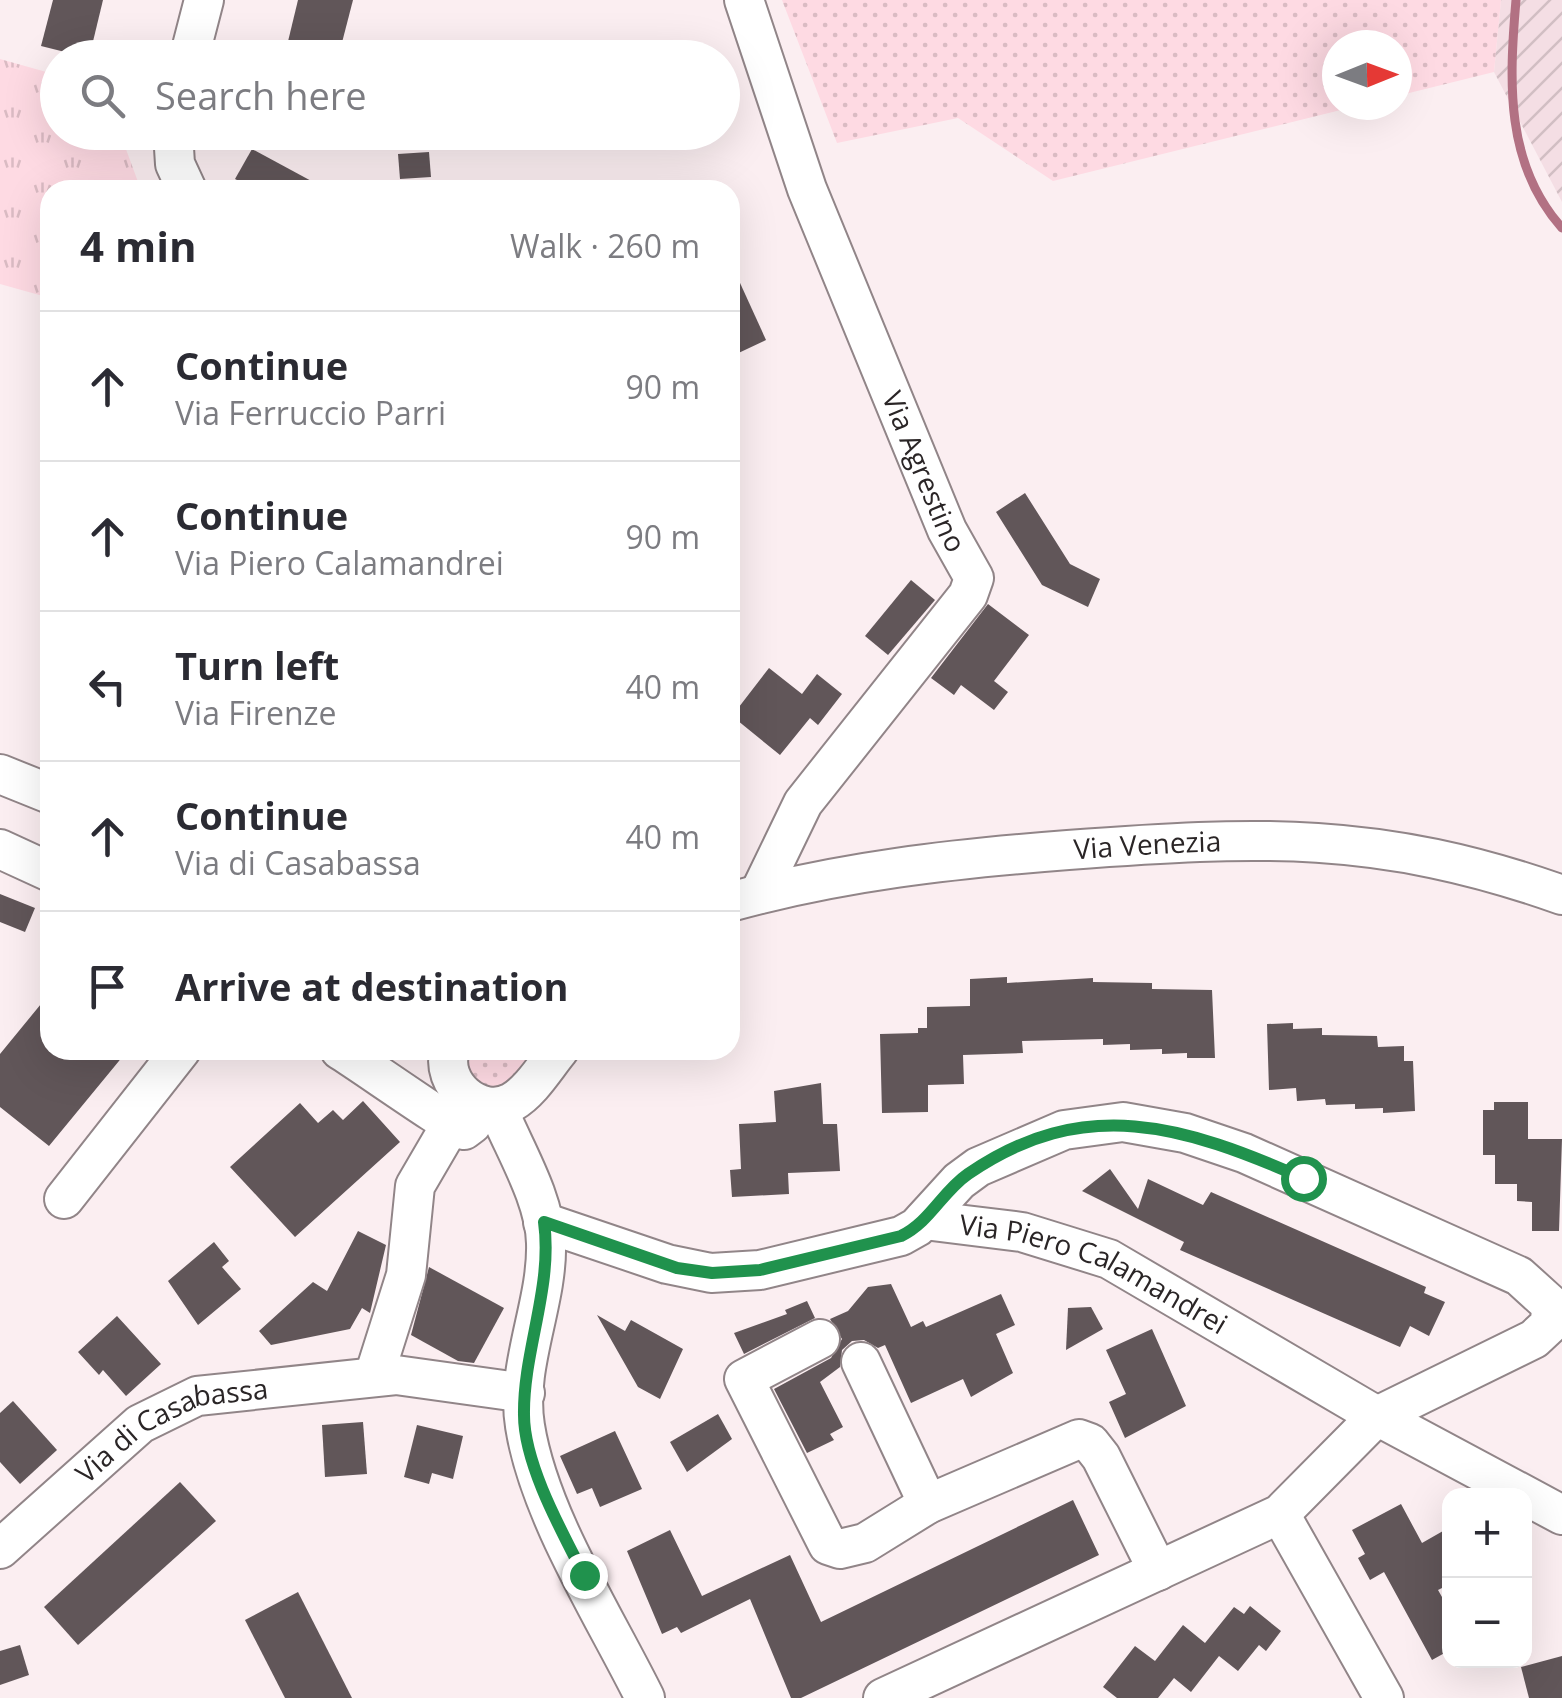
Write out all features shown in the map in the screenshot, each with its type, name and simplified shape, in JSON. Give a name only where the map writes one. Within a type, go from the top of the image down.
[{"type":"street","points":[[194,40],[204,0]]},
{"type":"street","name":"Via Agrestino","points":[[744,0],[807,189],[947,530],[974,578],[968,595],[803,804],[744,898]]},
{"type":"street","points":[[174,150],[182,180]]},
{"type":"street","points":[[0,774],[40,788]]},
{"type":"street","name":"Via Venezia","points":[[744,898],[926,862],[1287,838],[1426,854],[1562,895]]},
{"type":"street","points":[[0,849],[40,867]]},
{"type":"street","points":[[64,1199],[173,1060]]},
{"type":"street","points":[[356,1060],[412,1094],[475,1112]]},
{"type":"street","points":[[441,1060],[544,1222],[546,1258],[525,1394],[526,1434],[550,1502],[645,1698]]},
{"type":"street","points":[[374,1376],[406,1275],[415,1186],[475,1112],[524,1093],[551,1060]]},
{"type":"street","points":[[883,1698],[1280,1514],[1377,1416],[1534,1339],[1546,1330],[1557,1312],[1533,1284],[1486,1261],[1244,1152],[1141,1124],[1080,1126],[1035,1140],[969,1173],[924,1220]]},
{"type":"street","name":"Via Piero Calamandrei","points":[[544,1222],[677,1268],[730,1273],[891,1240],[924,1220],[1022,1232],[1109,1259],[1377,1416],[1562,1515]]},
{"type":"street","points":[[820,1339],[744,1379],[819,1534],[834,1548],[856,1547],[920,1508],[1066,1442],[1085,1440],[1101,1457],[1158,1571]]},
{"type":"street","points":[[861,1362],[920,1508]]},
{"type":"street","name":"Via di Casabassa","points":[[0,1549],[140,1424],[180,1401],[214,1392],[374,1376],[443,1379],[525,1394]]},
{"type":"street","points":[[1280,1514],[1384,1698]]},
{"type":"shaded area","points":[[1501,0],[1562,0],[1562,202],[1494,72]]},
{"type":"green space","points":[[782,0],[1501,0],[1494,72],[1412,92],[1412,30],[1322,30],[1322,115],[1053,181],[958,118],[837,143]]},
{"type":"green space","points":[[0,59],[40,70],[40,150],[126,150],[137,180],[40,180],[40,295],[0,284]]},
{"type":"green space","points":[[466,1060],[535,1060],[508,1089],[486,1090],[468,1076]]},
{"type":"building","points":[[53,0],[103,0],[93,40],[43,40]]},
{"type":"building","points":[[298,0],[353,0],[343,40],[288,40]]},
{"type":"building","points":[[254,150],[309,180],[237,180]]},
{"type":"building","points":[[429,152],[431,177],[400,179],[398,154]]},
{"type":"building","points":[[740,283],[766,340],[740,352]]},
{"type":"building","points":[[1025,493],[1070,564],[1100,579],[1088,607],[1042,585],[996,512]]},
{"type":"building","points":[[911,580],[935,600],[888,655],[865,636]]},
{"type":"building","points":[[988,604],[1029,635],[994,681],[1008,692],[994,710],[961,685],[954,695],[931,678]]},
{"type":"building","points":[[769,668],[802,694],[817,674],[842,694],[818,725],[810,718],[780,755],[740,722],[740,706]]},
{"type":"building","points":[[0,894],[35,908],[25,932],[0,922]]},
{"type":"building","points":[[1007,977],[1007,983],[1093,978],[1093,982],[1152,983],[1152,989],[1212,990],[1215,1058],[1162,1054],[1162,1049],[1130,1050],[1130,1044],[1103,1045],[1103,1039],[1022,1041],[1023,1053],[963,1055],[964,1084],[928,1085],[928,1112],[882,1113],[880,1034],[918,1033],[918,1028],[927,1028],[927,1007],[970,1006],[970,979]]},
{"type":"building","points":[[40,1005],[40,1060],[120,1060],[49,1146],[0,1107],[0,1054]]},
{"type":"building","points":[[1293,1023],[1293,1029],[1322,1028],[1322,1035],[1377,1036],[1378,1047],[1404,1046],[1404,1061],[1413,1061],[1415,1111],[1383,1113],[1383,1108],[1355,1109],[1355,1104],[1326,1105],[1325,1099],[1297,1101],[1296,1088],[1269,1090],[1267,1024]]},
{"type":"building","points":[[821,1083],[823,1124],[837,1124],[840,1171],[788,1173],[789,1194],[732,1197],[730,1170],[741,1169],[739,1124],[776,1122],[774,1091]]},
{"type":"building","points":[[363,1101],[400,1142],[295,1237],[230,1167],[300,1103],[318,1123],[333,1110],[343,1120]]},
{"type":"building","points":[[1494,1102],[1528,1102],[1528,1139],[1562,1139],[1559,1231],[1532,1231],[1532,1202],[1517,1201],[1517,1184],[1495,1184],[1495,1155],[1483,1155],[1483,1110],[1494,1110]]},
{"type":"building","points":[[1110,1169],[1138,1209],[1148,1179],[1203,1205],[1211,1192],[1426,1287],[1424,1293],[1445,1302],[1429,1336],[1410,1326],[1400,1347],[1180,1250],[1184,1242],[1082,1191]]},
{"type":"building","points":[[358,1231],[386,1245],[370,1313],[362,1308],[350,1329],[271,1345],[259,1331],[313,1282],[327,1291]]},
{"type":"building","points":[[214,1242],[229,1261],[222,1267],[241,1289],[198,1325],[168,1281]]},
{"type":"building","points":[[429,1267],[504,1308],[474,1363],[458,1361],[411,1335]]},
{"type":"building","points":[[891,1284],[911,1327],[923,1321],[926,1327],[1001,1294],[1015,1325],[996,1334],[1013,1373],[971,1397],[963,1379],[911,1403],[885,1345],[878,1348],[864,1340],[852,1341],[842,1350],[840,1367],[820,1382],[843,1427],[830,1434],[834,1440],[807,1453],[774,1389],[831,1358],[842,1339],[830,1319],[848,1311],[868,1287]]},
{"type":"building","points":[[807,1301],[815,1318],[744,1354],[734,1333],[787,1314],[785,1310]]},
{"type":"building","points":[[1091,1307],[1103,1329],[1066,1350],[1068,1308]]},
{"type":"building","points":[[597,1315],[625,1331],[631,1320],[683,1349],[660,1399],[638,1387]]},
{"type":"building","points":[[117,1316],[161,1364],[126,1396],[103,1370],[99,1375],[78,1352]]},
{"type":"building","points":[[1152,1329],[1186,1406],[1125,1438],[1109,1402],[1126,1394],[1106,1350]]},
{"type":"building","points":[[13,1401],[57,1450],[20,1484],[0,1462],[0,1413]]},
{"type":"building","points":[[718,1414],[732,1439],[687,1472],[670,1442]]},
{"type":"building","points":[[363,1422],[367,1474],[325,1477],[322,1425]]},
{"type":"building","points":[[417,1425],[463,1436],[453,1479],[432,1473],[429,1484],[404,1477]]},
{"type":"building","points":[[615,1431],[642,1489],[600,1507],[592,1488],[577,1494],[560,1456]]},
{"type":"building","points":[[180,1482],[216,1521],[78,1645],[44,1607]]},
{"type":"building","points":[[1073,1500],[1099,1555],[801,1698],[791,1698],[750,1599],[681,1633],[677,1627],[662,1634],[627,1551],[670,1530],[702,1596],[790,1555],[821,1622]]},
{"type":"building","points":[[1401,1504],[1422,1543],[1442,1532],[1442,1588],[1438,1590],[1442,1597],[1442,1654],[1432,1660],[1384,1572],[1370,1580],[1358,1558],[1365,1554],[1352,1530]]},
{"type":"building","points":[[298,1592],[352,1698],[285,1698],[245,1620]]},
{"type":"building","points":[[1250,1606],[1281,1631],[1266,1651],[1259,1645],[1238,1671],[1219,1656],[1191,1692],[1174,1678],[1158,1698],[1117,1698],[1103,1687],[1135,1646],[1155,1661],[1183,1625],[1205,1643],[1234,1607],[1244,1614]]},
{"type":"building","points":[[20,1645],[29,1675],[0,1685],[0,1651]]},
{"type":"building","points":[[1562,1656],[1562,1698],[1529,1698],[1521,1668],[1532,1668],[1532,1664]]},
{"type":"waterway","points":[[1516,0],[1512,61],[1515,121],[1530,177],[1562,228]]},
{"type":"route","points":[[584,1575],[546,1492],[524,1424],[546,1258],[544,1222],[689,1270],[760,1270],[901,1236],[917,1227],[959,1181],[978,1168],[1050,1135],[1080,1126],[1123,1122],[1185,1134],[1244,1152],[1303,1178]]}]
